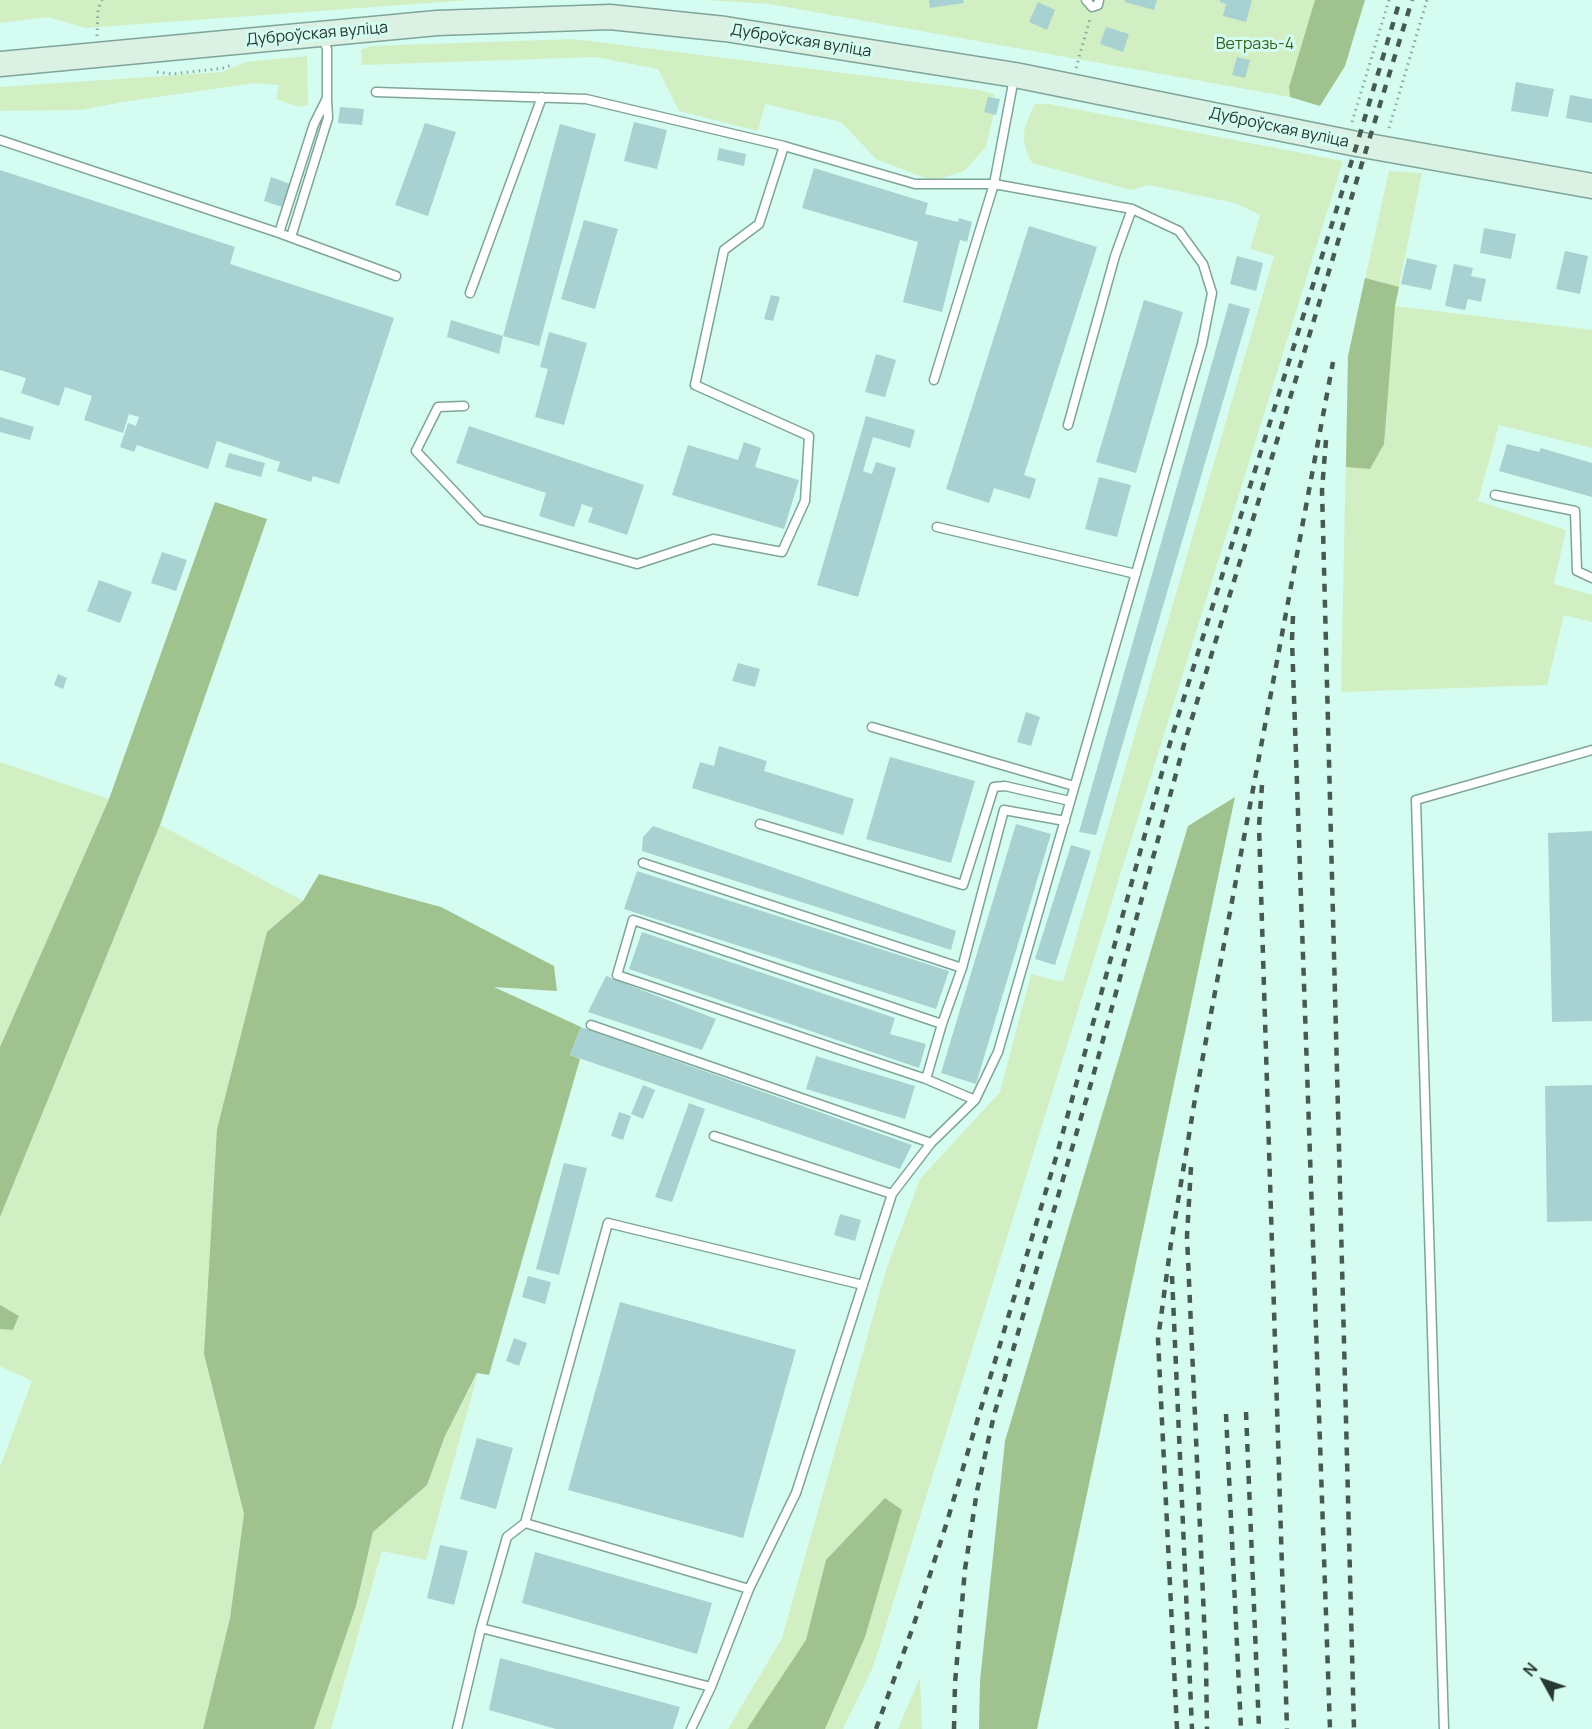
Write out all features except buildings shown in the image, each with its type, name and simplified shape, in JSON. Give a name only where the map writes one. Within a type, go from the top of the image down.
[{"type":"main road","name":"Дуброўская вуліца","points":[[0,64],[437,23],[610,13],[1015,75],[1357,144],[1592,186]]},
{"type":"lane","points":[[1089,4],[1098,5],[1099,0]]},
{"type":"lane","points":[[291,237],[328,118],[327,49],[322,34]]},
{"type":"lane","points":[[934,380],[994,184],[1015,75]]},
{"type":"lane","points":[[376,92],[586,99],[784,146],[915,184],[994,184],[1132,209],[1179,231],[1203,264],[1212,293],[1202,344],[998,1052],[975,1100],[931,1143],[892,1194],[796,1493],[749,1589],[711,1687],[691,1729]]},
{"type":"lane","points":[[470,293],[542,97]]},
{"type":"lane","points":[[279,233],[314,124],[327,98]]},
{"type":"lane","points":[[0,140],[291,237],[396,276]]},
{"type":"lane","points":[[464,405],[438,407],[416,451],[481,520],[637,564],[713,539],[782,552],[805,501],[809,436],[695,385],[724,250],[759,224],[784,146]]},
{"type":"lane","points":[[1068,425],[1115,256],[1132,209]]},
{"type":"lane","points":[[1495,495],[1575,511],[1577,571],[1592,578]]},
{"type":"lane","points":[[937,527],[1136,574]]},
{"type":"lane","points":[[872,727],[1074,786]]},
{"type":"lane","points":[[1444,1729],[1416,800],[1592,750]]},
{"type":"lane","points":[[760,825],[963,885],[994,787],[1005,786],[1070,801]]},
{"type":"lane","points":[[926,1079],[962,968],[1004,810],[1065,821]]},
{"type":"lane","points":[[643,863],[962,968]]},
{"type":"lane","points":[[942,1024],[633,920],[617,975],[926,1079],[975,1100]]},
{"type":"lane","points":[[591,1025],[931,1143]]},
{"type":"lane","points":[[714,1136],[892,1194]]},
{"type":"lane","points":[[457,1729],[481,1628],[507,1537],[525,1523],[608,1223],[863,1285]]},
{"type":"lane","points":[[525,1523],[749,1589]]},
{"type":"lane","points":[[481,1628],[711,1687]]},
{"type":"path","points":[[97,41],[98,9],[102,0]]},
{"type":"path","points":[[1351,127],[1389,0]]},
{"type":"path","points":[[1387,135],[1427,0]]},
{"type":"path","points":[[1074,72],[1089,4]]},
{"type":"path","points":[[153,71],[172,74],[225,68],[235,63]]},
{"type":"green space","points":[[0,0],[470,0],[85,28],[48,17],[0,23]]},
{"type":"green space","name":"Ветразь-4","points":[[705,0],[1316,0],[1289,87],[1290,97],[770,4]]},
{"type":"green space","points":[[1315,0],[1365,0],[1345,66],[1320,106],[1290,97],[1289,87]]},
{"type":"green space","points":[[574,39],[979,90],[994,94],[996,104],[986,147],[964,171],[933,181],[876,159],[841,122],[765,104],[758,131],[679,111],[658,69],[595,57],[362,65],[361,50],[371,46]]},
{"type":"green space","points":[[307,56],[308,105],[299,107],[276,99],[279,85],[255,83],[81,110],[0,111],[0,87],[222,72],[245,62]]},
{"type":"green space","points":[[1035,104],[1049,104],[1343,161],[873,1667],[843,1729],[728,1729],[782,1638],[887,1267],[920,1179],[1000,1092],[1031,974],[1063,982],[1274,256],[1250,249],[1260,215],[1235,203],[1148,185],[1131,190],[1032,163],[1025,146],[1024,133]]},
{"type":"green space","points":[[1389,171],[1422,173],[1395,306],[1592,330],[1592,448],[1499,425],[1478,501],[1566,530],[1554,584],[1592,595],[1592,622],[1564,615],[1547,685],[1341,692],[1348,356]]},
{"type":"green space","points":[[1365,278],[1399,287],[1395,306],[1384,444],[1370,469],[1346,467],[1348,356]]},
{"type":"green space","points":[[215,502],[267,519],[160,825],[0,1217],[0,1047],[109,799]]},
{"type":"green space","points":[[0,762],[109,799],[0,1047]]},
{"type":"green space","points":[[1235,797],[1037,1729],[979,1729],[980,1681],[1005,1441],[1188,826]]},
{"type":"green space","points":[[160,825],[303,901],[267,932],[204,1354],[244,1514],[230,1618],[203,1729],[0,1729],[0,1467],[32,1381],[0,1366],[0,1329],[13,1330],[19,1317],[0,1305],[0,1217]]},
{"type":"green space","points":[[319,874],[441,907],[554,966],[557,991],[494,987],[581,1027],[570,1055],[580,1059],[489,1375],[477,1373],[445,1436],[427,1485],[373,1532],[356,1606],[314,1729],[203,1729],[230,1618],[244,1514],[204,1354],[217,1129],[267,932],[303,901]]},
{"type":"green space","points":[[0,1305],[19,1316],[13,1330],[0,1329]]},
{"type":"green space","points":[[478,1373],[426,1560],[382,1551],[331,1729],[314,1729],[356,1606],[373,1532],[427,1485],[445,1436]]},
{"type":"green space","points":[[885,1498],[902,1510],[865,1637],[825,1729],[747,1729],[806,1640],[826,1560]]},
{"type":"green space","points":[[920,1677],[922,1729],[898,1729]]},
{"type":"railway","points":[[876,1729],[914,1624],[946,1525],[1057,1154],[1172,736],[1400,0]]},
{"type":"railway","points":[[954,1729],[955,1683],[965,1569],[977,1491],[994,1415],[1092,1080],[1185,741],[1412,0]]},
{"type":"railway","points":[[1177,1729],[1158,1339],[1195,1099],[1333,362]]},
{"type":"railway","points":[[1326,440],[1322,490],[1354,1729]]},
{"type":"railway","points":[[1293,616],[1330,1729]]},
{"type":"railway","points":[[1262,785],[1259,826],[1287,1729]]},
{"type":"railway","points":[[1191,1167],[1187,1236],[1207,1729]]},
{"type":"railway","points":[[1172,1276],[1192,1729]]},
{"type":"railway","points":[[1246,1412],[1259,1729]]},
{"type":"railway","points":[[1226,1414],[1241,1729]]}]
